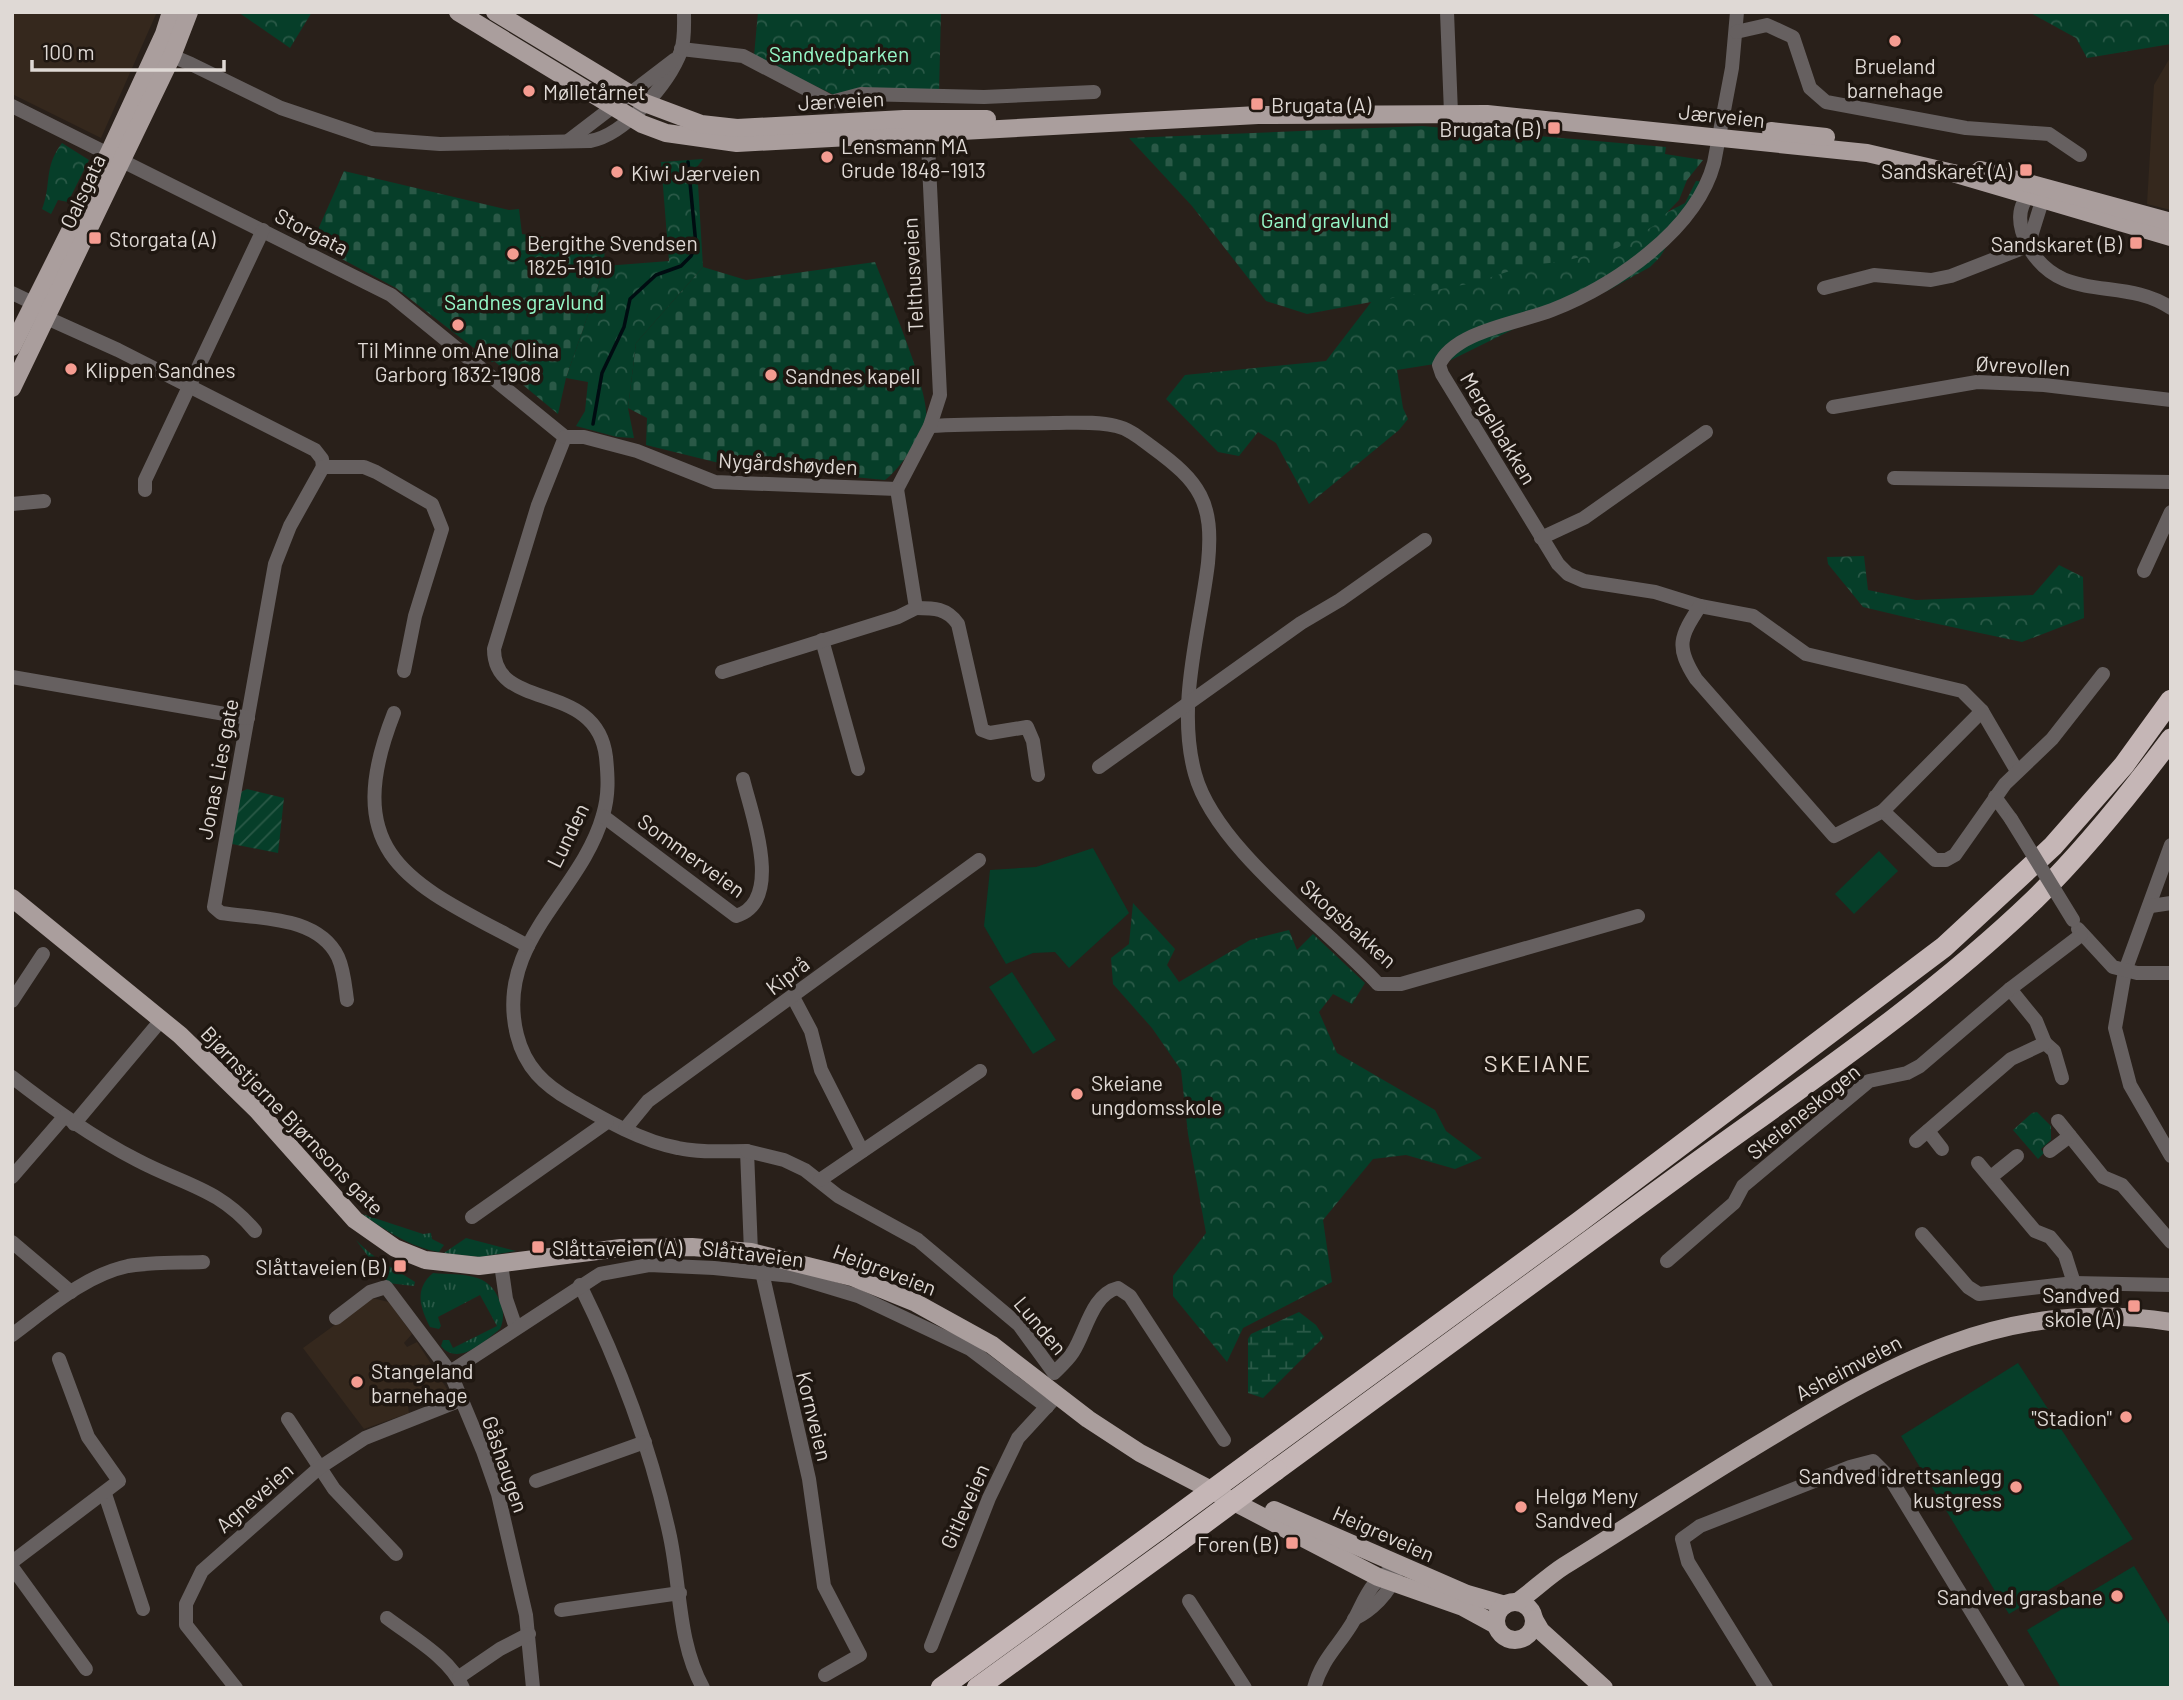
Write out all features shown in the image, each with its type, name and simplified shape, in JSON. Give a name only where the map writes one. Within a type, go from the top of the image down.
[{"type":"highway","points":[[2124,765],[2126,746],[2171,684]]},
{"type":"highway","points":[[942,1688],[1590,1214],[1944,947],[2053,846],[2124,765],[2171,700]]},
{"type":"highway","points":[[977,1688],[1838,1060],[1957,967],[2033,900],[2071,862],[2131,792],[2171,739]]},
{"type":"main road","name":"Oalsgata","points":[[116,157],[171,12]]},
{"type":"main road","name":"Oalsgata","points":[[12,388],[41,311],[116,157],[173,56],[189,12]]},
{"type":"main road","name":"Jærveien","points":[[458,12],[630,117],[666,133],[715,142],[927,127]]},
{"type":"main road","name":"Jærveien","points":[[495,12],[637,99],[672,115],[701,124],[737,128],[927,127],[1258,116],[1355,103],[1451,108],[1581,122],[1718,132],[1867,153],[2036,195],[2171,237]]},
{"type":"main road","name":"Jærveien","points":[[2036,195],[2171,222]]},
{"type":"main road","name":"Oalsgata","points":[[12,347],[41,311]]},
{"type":"main road","name":"Bjørnstjerne Bjørnsons gate","points":[[12,898],[162,1020],[237,1090],[339,1205],[372,1234],[425,1260],[459,1266],[501,1264]]},
{"type":"main road","name":"Heigreveien","points":[[501,1264],[654,1246],[751,1252],[852,1277],[916,1303],[992,1345],[1052,1401],[1131,1447],[1385,1580],[1463,1607],[1496,1625]]},
{"type":"main road","name":"Asheimveien","points":[[1511,1603],[1562,1567],[1834,1399],[1910,1358],[1991,1331],[2048,1320],[2122,1318],[2171,1322]]},
{"type":"main road","name":"Heigreveien","points":[[1205,1484],[1261,1504],[1483,1601],[1511,1603]]},
{"type":"main road","name":"Asheimveien","points":[[1533,1616],[1582,1556]]},
{"type":"main road","points":[[1511,1603],[1533,1616],[1541,1631],[1597,1682],[1522,1639],[1506,1638],[1496,1625],[1497,1613],[1511,1603]]},
{"type":"main road","points":[[1522,1639],[1531,1632],[1533,1616]]},
{"type":"street","points":[[567,141],[614,107],[637,99],[662,85],[680,53],[684,12]]},
{"type":"street","points":[[1447,12],[1451,108]]},
{"type":"street","points":[[1718,132],[1736,32],[1737,12]]},
{"type":"street","points":[[1736,32],[1767,25],[1793,37],[1810,88],[1826,102],[1965,128],[2049,134],[2080,155]]},
{"type":"street","points":[[153,59],[173,56],[281,108],[373,139],[440,144],[599,140],[630,117],[637,99],[680,53]]},
{"type":"street","name":"Jærveien","points":[[680,53],[743,57],[831,102],[861,94],[984,97],[1094,92]]},
{"type":"street","points":[[662,85],[666,105],[672,115]]},
{"type":"street","points":[[984,97],[984,125]]},
{"type":"street","name":"Storgata","points":[[12,106],[391,295],[565,437]]},
{"type":"street","name":"Telthusveien","points":[[897,489],[930,426],[940,395],[927,127]]},
{"type":"street","name":"Mergelbakken","points":[[1718,132],[1710,177],[1694,204],[1652,251],[1601,287],[1578,299],[1462,342],[1444,355],[1439,365],[1458,403],[1541,538],[1568,575],[1584,581],[1655,592],[1700,606],[1753,616],[1806,654],[1962,691],[1982,711]]},
{"type":"street","points":[[2036,195],[2019,216],[2020,231],[2035,260],[2059,280],[2141,295],[2159,300],[2171,309]]},
{"type":"street","points":[[145,490],[145,480],[263,230]]},
{"type":"street","points":[[1824,288],[1874,275],[1931,280],[1951,276],[2028,246]]},
{"type":"street","points":[[12,293],[41,311],[315,450],[322,458],[323,467],[364,467],[432,505],[442,530],[415,616],[404,671]]},
{"type":"street","name":"Øvrevollen","points":[[1833,407],[1955,384],[2004,382],[2171,400]]},
{"type":"street","name":"Skogsbakken","points":[[930,426],[1070,423],[1116,426],[1129,430],[1181,468],[1196,484],[1203,497],[1207,515],[1208,561],[1194,647],[1189,703],[1195,774],[1212,809],[1241,850],[1378,984],[1401,984],[1638,916]]},
{"type":"street","points":[[1541,538],[1584,518],[1706,432]]},
{"type":"street","name":"Nygårdshøyden","points":[[565,437],[584,437],[637,451],[715,482],[897,489]]},
{"type":"street","name":"Lunden","points":[[565,437],[534,518],[494,649],[494,662],[505,678],[516,686],[577,710],[594,723],[604,746],[607,774],[603,816],[591,843],[528,946],[515,976],[511,995],[515,1028],[528,1065],[551,1089],[607,1122],[680,1149],[747,1151],[784,1160],[820,1180],[838,1196],[918,1240],[987,1296],[1019,1325],[1054,1373],[1072,1354],[1097,1303],[1109,1290],[1118,1288],[1130,1296],[1224,1440]]},
{"type":"street","name":"Jonas Lies gate","points":[[323,467],[290,526],[275,564],[214,907],[221,913],[310,929],[324,939],[339,959],[347,1000]]},
{"type":"street","points":[[1894,478],[2171,482]]},
{"type":"street","points":[[897,489],[916,608]]},
{"type":"street","points":[[12,504],[44,501]]},
{"type":"street","points":[[2144,571],[2171,513]]},
{"type":"street","points":[[1099,767],[1425,540]]},
{"type":"street","points":[[1700,606],[1684,631],[1681,649],[1685,662],[1696,679],[1834,835],[1883,811],[1982,711],[2017,771]]},
{"type":"street","points":[[722,672],[916,608],[938,608],[951,614],[958,624],[977,721],[982,730],[990,733],[1027,727],[1033,741],[1038,775]]},
{"type":"street","points":[[822,640],[858,769]]},
{"type":"street","points":[[1883,811],[1927,856],[1935,860],[1946,860],[1964,845],[1995,797],[2017,771],[2052,739],[2103,674]]},
{"type":"street","points":[[12,677],[248,718]]},
{"type":"street","points":[[394,713],[383,741],[373,793],[373,810],[387,850],[411,880],[433,895],[528,946]]},
{"type":"street","name":"Sommerveien","points":[[603,816],[736,916],[744,913],[753,902],[763,880],[762,855],[743,779]]},
{"type":"street","points":[[1995,797],[2081,935],[2113,967],[2125,971],[2171,973]]},
{"type":"street","points":[[2171,845],[2151,906],[2125,971],[2115,1028],[2120,1056],[2130,1085],[2171,1156]]},
{"type":"street","name":"Kiprå","points":[[625,1129],[648,1101],[979,860]]},
{"type":"street","points":[[2151,906],[2171,903]]},
{"type":"street","name":"Skeieneskogen","points":[[1667,1261],[1734,1203],[1743,1186],[1869,1081],[1907,1073],[1920,1066],[2010,989],[2081,935]]},
{"type":"street","points":[[12,1002],[43,954]]},
{"type":"street","points":[[2010,989],[2036,1021],[2045,1043],[2054,1051],[2062,1079]]},
{"type":"street","points":[[793,997],[811,1031],[821,1070],[862,1151]]},
{"type":"street","points":[[15,1173],[69,1120],[162,1020]]},
{"type":"street","points":[[1916,1141],[2011,1059],[2045,1043]]},
{"type":"street","points":[[820,1180],[980,1071]]},
{"type":"street","points":[[12,1077],[69,1120],[138,1161],[219,1197],[239,1212],[255,1231]]},
{"type":"street","points":[[2057,1121],[2103,1177],[2122,1185],[2171,1242]]},
{"type":"street","points":[[472,1217],[607,1122]]},
{"type":"street","points":[[1928,1131],[1941,1149]]},
{"type":"street","points":[[2050,1151],[2070,1136]]},
{"type":"street","points":[[747,1151],[751,1252]]},
{"type":"street","points":[[1991,1177],[2017,1156]]},
{"type":"street","points":[[1978,1163],[2035,1231],[2050,1237],[2065,1255],[2074,1283]]},
{"type":"street","points":[[1922,1234],[1968,1287],[1979,1294],[2074,1283],[2171,1285]]},
{"type":"street","points":[[12,1242],[71,1292]]},
{"type":"street","points":[[12,1335],[71,1292],[126,1267],[203,1262]]},
{"type":"street","points":[[501,1264],[506,1299],[516,1328]]},
{"type":"street","name":"Slåttaveien","points":[[450,1372],[580,1285],[611,1271],[649,1265],[762,1272],[816,1283],[908,1317],[970,1349],[1052,1401]]},
{"type":"street","name":"Kornveien","points":[[762,1272],[809,1479],[824,1586],[860,1655],[825,1675]]},
{"type":"street","points":[[580,1285],[608,1341],[645,1442],[670,1535],[687,1651],[703,1688]]},
{"type":"street","name":"Gåshaugen","points":[[336,1318],[370,1292],[386,1287],[450,1372],[498,1494],[529,1634],[533,1688]]},
{"type":"street","points":[[59,1359],[88,1437],[119,1481],[12,1564],[86,1669]]},
{"type":"street","name":"Agneveien","points":[[236,1688],[190,1634],[184,1617],[186,1604],[202,1571],[319,1468],[365,1438],[461,1400]]},
{"type":"street","name":"Gitleveien","points":[[931,1646],[969,1546],[1012,1450],[1018,1438],[1052,1401]]},
{"type":"street","points":[[288,1419],[334,1489],[396,1554]]},
{"type":"street","points":[[536,1481],[645,1442]]},
{"type":"street","points":[[1766,1688],[1688,1562],[1682,1539],[1700,1526],[1850,1467],[1874,1461],[1890,1478],[2018,1688]]},
{"type":"street","points":[[105,1494],[143,1609]]},
{"type":"street","points":[[1314,1688],[1328,1654],[1354,1619],[1363,1598],[1398,1565]]},
{"type":"street","points":[[561,1610],[680,1593]]},
{"type":"street","points":[[1189,1601],[1245,1688]]},
{"type":"street","points":[[387,1618],[461,1683],[500,1649],[529,1634]]},
{"type":"shaded area","points":[[12,12],[157,12],[101,138],[12,94]]},
{"type":"shaded area","points":[[2171,56],[2171,210],[2147,204],[2154,85]]},
{"type":"shaded area","points":[[372,1298],[389,1302],[412,1334],[404,1343],[407,1347],[417,1342],[447,1389],[443,1400],[425,1407],[416,1394],[407,1399],[409,1413],[364,1429],[303,1348]]},
{"type":"green space","points":[[238,12],[312,12],[290,48]]},
{"type":"green space","name":"Sandvedparken","points":[[758,12],[941,12],[939,93],[836,96],[754,56]]},
{"type":"green space","points":[[2029,12],[2171,12],[2171,44],[2087,58],[2076,38]]},
{"type":"green space","name":"Gand gravlund","points":[[1422,126],[1666,147],[1665,154],[1703,160],[1687,180],[1679,200],[1655,225],[1617,248],[1560,262],[1528,265],[1473,283],[1307,314],[1266,301],[1192,206],[1129,138]]},
{"type":"green space","points":[[62,143],[89,160],[68,202],[58,200],[51,214],[42,209],[52,160]]},
{"type":"green space","points":[[703,159],[697,167],[703,267],[636,343],[628,408],[634,438],[617,437],[576,426],[585,411],[588,382],[566,378],[605,266],[669,261],[661,162]]},
{"type":"green space","name":"Sandnes gravlund","points":[[344,171],[509,210],[519,209],[522,234],[604,246],[605,266],[566,378],[558,414],[494,361],[396,288],[312,243]]},
{"type":"green space","points":[[1696,181],[1706,182],[1660,257],[1650,267],[1607,291],[1536,318],[1447,362],[1397,370],[1403,408],[1408,419],[1399,430],[1309,504],[1276,443],[1258,432],[1239,456],[1218,452],[1166,399],[1185,375],[1326,361],[1372,301],[1656,218],[1685,203]]},
{"type":"green space","name":"Sandnes gravlund","points":[[875,262],[915,364],[926,417],[910,452],[885,480],[727,465],[646,445],[647,418],[628,408],[636,343],[703,267],[746,280]]},
{"type":"green space","points":[[1864,556],[1868,590],[1916,600],[2033,595],[2059,565],[2083,577],[2084,618],[2022,642],[1863,607],[1828,564],[1827,557]]},
{"type":"green space","points":[[247,789],[284,798],[278,853],[232,844],[241,792]]},
{"type":"green space","points":[[1093,848],[1129,913],[1069,968],[1055,952],[1033,953],[1006,964],[984,926],[990,870],[1036,867]]},
{"type":"green space","points":[[1879,851],[1898,871],[1854,914],[1835,894]]},
{"type":"green space","points":[[1133,903],[1175,949],[1167,965],[1179,982],[1250,940],[1289,930],[1297,950],[1313,934],[1365,983],[1352,1004],[1333,994],[1319,1012],[1337,1053],[1435,1110],[1446,1131],[1482,1158],[1455,1169],[1406,1155],[1373,1159],[1323,1220],[1332,1282],[1243,1328],[1227,1362],[1173,1296],[1173,1276],[1206,1233],[1188,1134],[1181,1070],[1152,1028],[1113,984],[1111,958],[1129,944]]},
{"type":"green space","points":[[1012,972],[1056,1040],[1033,1054],[989,987]]},
{"type":"green space","points":[[2037,1112],[2051,1126],[2051,1140],[2041,1149],[2044,1153],[2038,1159],[2013,1130],[2032,1113]]},
{"type":"green space","points":[[362,1214],[423,1234],[431,1233],[432,1239],[444,1245],[439,1252],[418,1246]]},
{"type":"green space","points":[[466,1238],[516,1251],[480,1257],[444,1253]]},
{"type":"green space","points":[[356,1240],[377,1258],[415,1282],[414,1286],[388,1283]]},
{"type":"green space","points":[[433,1273],[464,1275],[489,1284],[502,1309],[500,1329],[471,1350],[455,1354],[448,1352],[441,1346],[443,1340],[449,1340],[453,1348],[497,1326],[480,1295],[438,1317],[441,1326],[439,1329],[430,1327],[421,1292]]},
{"type":"green space","points":[[1299,1312],[1316,1325],[1324,1337],[1263,1398],[1248,1393],[1248,1339],[1251,1334]]},
{"type":"green space","name":"Sandved idrettsanlegg kustgress","points":[[2018,1363],[2133,1539],[2009,1614],[1901,1436]]},
{"type":"green space","name":"Sandved grasbane","points":[[2134,1566],[2171,1627],[2171,1688],[2061,1688],[2027,1630]]},
{"type":"waterway","points":[[593,424],[602,373],[624,327],[630,299],[656,275],[681,266],[691,256],[696,245],[688,162]]},
{"type":"place","name":"Brueland barnehage","points":[[1895,41]]},
{"type":"place","name":"Mølletårnet","points":[[529,91]]},
{"type":"place","name":"Brugata (A)","points":[[1257,104]]},
{"type":"place","name":"Brugata (B)","points":[[1554,128]]},
{"type":"place","name":"Lensmann MA Grude 1848–1913","points":[[827,157]]},
{"type":"place","name":"Sandskaret (A)","points":[[2026,170]]},
{"type":"place","name":"Kiwi Jærveien","points":[[617,172]]},
{"type":"place","name":"Storgata (A)","points":[[95,238]]},
{"type":"place","name":"Sandskaret (B)","points":[[2136,243]]},
{"type":"place","name":"Bergithe Svendsen 1825-1910","points":[[513,254]]},
{"type":"place","name":"Til Minne om Ane Olina Garborg 1832-1908","points":[[458,325]]},
{"type":"place","name":"Klippen Sandnes","points":[[71,369]]},
{"type":"place","name":"Sandnes kapell","points":[[771,375]]},
{"type":"place","name":"Skeiane ungdomsskole","points":[[1077,1094]]},
{"type":"place","name":"Slåttaveien (A)","points":[[538,1247]]},
{"type":"place","name":"Slåttaveien (B)","points":[[400,1266]]},
{"type":"place","name":"Sandved skole (A)","points":[[2134,1306]]},
{"type":"place","name":"Stangeland barnehage","points":[[357,1382]]},
{"type":"place","name":"\"Stadion\"","points":[[2126,1417]]},
{"type":"place","name":"Sandved idrettsanlegg kustgress","points":[[2016,1487]]},
{"type":"place","name":"Helgø Meny Sandved","points":[[1521,1507]]},
{"type":"place","name":"Foren (B)","points":[[1292,1543]]},
{"type":"place","name":"Sandved grasbane","points":[[2117,1596]]},
{"type":"district","name":"SKEIANE","points":[[1538,1062]]}]
